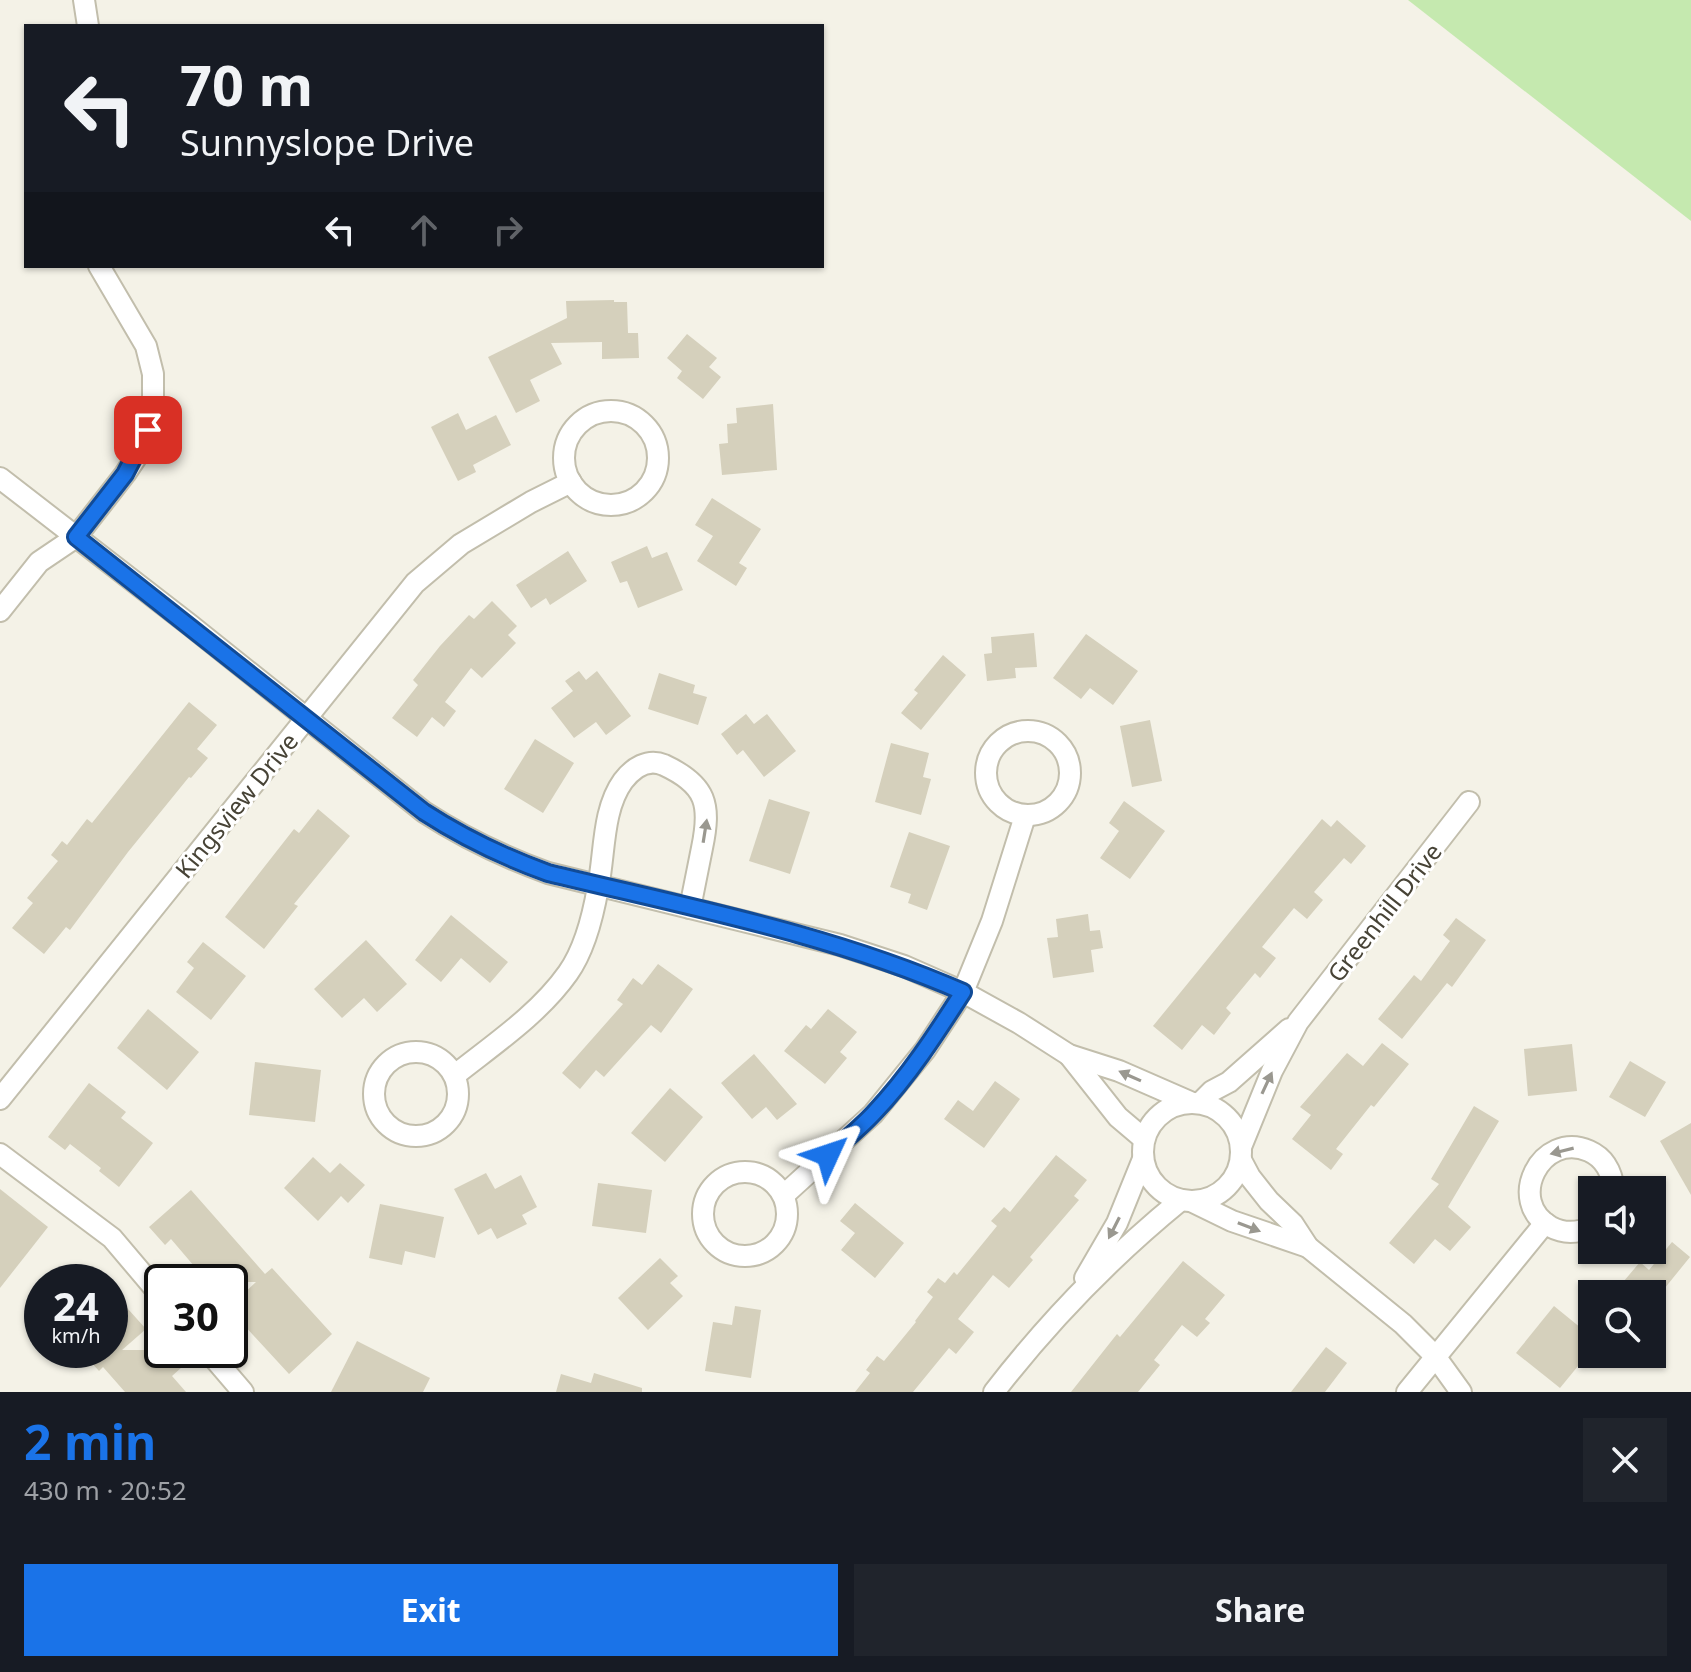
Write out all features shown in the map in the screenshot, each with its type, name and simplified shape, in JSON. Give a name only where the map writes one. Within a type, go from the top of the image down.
[{"type":"street","points":[[84,0],[88,24]]},
{"type":"street","points":[[0,611],[39,562],[76,537],[137,456],[148,430],[153,402],[153,374],[146,346],[100,268]]},
{"type":"street","points":[[610,410],[626,413],[640,420],[651,432],[659,461],[647,488],[636,498],[622,504],[607,505],[580,494],[571,482],[565,467],[565,451],[570,435],[587,418],[610,410]]},
{"type":"street","points":[[0,478],[424,812],[461,836],[504,857],[548,873],[840,945],[904,966],[963,992],[1069,1055],[1119,1071],[1223,1113],[1238,1134],[1241,1154],[1250,1177],[1293,1224],[1308,1247],[1403,1324],[1435,1356],[1461,1392]]},
{"type":"street","name":"Kingsview Drive","points":[[0,1099],[415,583],[461,544],[571,482]]},
{"type":"street","points":[[1027,730],[1042,732],[1063,748],[1071,774],[1068,788],[1051,809],[1025,816],[999,805],[990,793],[986,765],[991,751],[1001,740],[1027,730]]},
{"type":"street","points":[[455,1075],[531,1014],[569,972],[589,930],[611,810],[622,782],[639,765],[657,762],[688,779],[697,786],[707,803],[707,823],[690,908]]},
{"type":"street","name":"Greenhill Drive","points":[[1241,1154],[1265,1085],[1298,1022],[1469,802]]},
{"type":"street","points":[[784,1195],[873,1114],[925,1050],[963,992],[992,921],[1025,816]]},
{"type":"street","name":"Greenhill Drive","points":[[1195,1103],[1229,1082],[1298,1022]]},
{"type":"street","points":[[420,1051],[434,1055],[446,1063],[455,1075],[459,1101],[454,1114],[435,1132],[422,1136],[396,1131],[378,1112],[374,1098],[375,1083],[381,1069],[405,1052],[420,1051]]},
{"type":"street","points":[[1069,1055],[1143,1149],[1146,1172],[1154,1185],[1166,1195],[1308,1247]]},
{"type":"street","points":[[994,1392],[1076,1293],[1117,1223],[1153,1120],[1176,1105],[1195,1103]]},
{"type":"street","points":[[1578,1231],[1570,1233],[1557,1230],[1535,1213],[1529,1185],[1533,1171],[1541,1159],[1567,1147],[1595,1153],[1612,1176]]},
{"type":"street","points":[[0,1154],[112,1238],[144,1276]]},
{"type":"street","points":[[1076,1293],[1109,1265],[1139,1233],[1187,1201],[1218,1194],[1229,1185],[1237,1173],[1241,1154]]},
{"type":"street","points":[[748,1171],[763,1175],[775,1183],[784,1195],[787,1222],[783,1234],[763,1253],[737,1256],[714,1244],[706,1232],[702,1218],[704,1203],[720,1179],[748,1171]]},
{"type":"street","points":[[1407,1392],[1545,1223]]},
{"type":"street","points":[[222,1368],[243,1392]]},
{"type":"green space","points":[[1408,0],[1691,0],[1691,221]]},
{"type":"building","points":[[566,301],[627,302],[628,333],[638,333],[639,358],[602,359],[602,342],[551,343],[562,364],[530,380],[540,401],[516,413],[488,357],[567,318]]},
{"type":"building","points":[[687,334],[717,358],[709,367],[721,377],[703,399],[677,378],[682,371],[667,358]]},
{"type":"building","points":[[773,404],[777,470],[722,475],[719,444],[728,443],[727,424],[737,423],[736,408]]},
{"type":"building","points":[[458,413],[466,430],[496,415],[511,445],[473,465],[476,472],[458,481],[431,427]]},
{"type":"building","points":[[712,498],[761,529],[739,563],[747,568],[736,586],[697,561],[713,536],[695,525]]},
{"type":"building","points":[[647,546],[652,558],[667,552],[683,590],[638,608],[627,581],[620,583],[611,562]]},
{"type":"building","points":[[568,551],[587,581],[550,605],[546,598],[531,608],[516,585]]},
{"type":"building","points":[[492,601],[517,626],[508,635],[516,643],[482,678],[471,668],[445,702],[456,711],[444,727],[432,717],[417,737],[392,718],[418,685],[413,680],[440,646],[469,615],[474,619]]},
{"type":"building","points":[[1034,633],[1037,667],[1015,668],[1016,678],[987,681],[984,654],[992,653],[991,637]]},
{"type":"building","points":[[1086,634],[1138,671],[1113,705],[1090,688],[1081,699],[1053,678]]},
{"type":"building","points":[[943,655],[966,675],[921,730],[901,713],[918,693],[914,690]]},
{"type":"building","points":[[579,671],[586,680],[597,671],[631,716],[606,735],[596,722],[574,738],[551,708],[573,691],[565,681]]},
{"type":"building","points":[[659,673],[695,685],[693,693],[707,697],[698,725],[648,709]]},
{"type":"building","points":[[189,702],[217,725],[197,749],[208,758],[128,852],[70,930],[66,927],[44,954],[12,928],[33,903],[27,898],[58,861],[51,855],[62,841],[67,845],[87,819],[92,823]]},
{"type":"building","points":[[746,714],[754,724],[767,714],[796,751],[764,777],[743,750],[737,755],[721,734]]},
{"type":"building","points":[[1150,720],[1162,781],[1132,787],[1120,726]]},
{"type":"building","points":[[535,739],[574,763],[543,813],[504,789]]},
{"type":"building","points":[[891,743],[929,753],[923,777],[931,779],[921,815],[875,802]]},
{"type":"building","points":[[769,799],[810,812],[790,874],[749,861]]},
{"type":"building","points":[[1124,801],[1165,831],[1130,879],[1100,858],[1119,831],[1109,823]]},
{"type":"building","points":[[318,809],[350,836],[294,904],[298,906],[264,949],[225,917],[294,829],[299,833]]},
{"type":"building","points":[[1322,819],[1331,827],[1337,820],[1366,846],[1351,864],[1344,858],[1314,892],[1323,900],[1307,919],[1294,908],[1262,947],[1276,958],[1260,978],[1255,973],[1226,1008],[1231,1013],[1214,1035],[1202,1025],[1182,1050],[1153,1026]]},
{"type":"building","points":[[909,832],[950,846],[927,910],[908,903],[911,894],[890,887]]},
{"type":"building","points":[[1088,914],[1090,931],[1100,930],[1103,948],[1091,950],[1094,972],[1053,978],[1047,938],[1058,937],[1056,919]]},
{"type":"building","points":[[451,915],[508,962],[490,983],[461,958],[441,982],[415,960]]},
{"type":"building","points":[[1456,918],[1486,940],[1452,987],[1447,983],[1402,1039],[1378,1019],[1414,975],[1421,981],[1450,941],[1443,935]]},
{"type":"building","points":[[366,940],[407,984],[377,1012],[364,998],[342,1018],[314,989]]},
{"type":"building","points":[[203,942],[246,976],[211,1020],[176,992],[194,968],[187,962]]},
{"type":"building","points":[[658,964],[693,989],[661,1033],[651,1025],[604,1077],[596,1070],[580,1089],[562,1073],[623,1004],[617,1000],[633,978],[642,985]]},
{"type":"building","points":[[148,1009],[199,1052],[167,1090],[117,1048]]},
{"type":"building","points":[[828,1009],[857,1032],[840,1052],[847,1058],[825,1084],[784,1051],[806,1025],[811,1029]]},
{"type":"building","points":[[1382,1043],[1409,1064],[1336,1149],[1343,1154],[1331,1170],[1292,1139],[1311,1115],[1300,1107],[1347,1053],[1363,1066]]},
{"type":"building","points":[[1572,1044],[1577,1091],[1528,1096],[1524,1049]]},
{"type":"building","points":[[754,1054],[797,1104],[777,1120],[766,1107],[752,1119],[721,1083]]},
{"type":"building","points":[[1630,1061],[1666,1082],[1645,1117],[1609,1097]]},
{"type":"building","points":[[255,1062],[321,1070],[315,1122],[249,1115]]},
{"type":"building","points":[[995,1081],[1020,1099],[984,1148],[944,1119],[958,1100],[973,1111]]},
{"type":"building","points":[[89,1083],[126,1112],[121,1118],[153,1143],[119,1187],[99,1171],[101,1168],[70,1144],[65,1150],[48,1137]]},
{"type":"building","points":[[670,1088],[703,1117],[665,1162],[631,1133]]},
{"type":"building","points":[[1474,1106],[1499,1121],[1448,1207],[1471,1227],[1450,1251],[1435,1239],[1414,1264],[1389,1243],[1439,1184],[1431,1179]]},
{"type":"building","points":[[1691,1123],[1691,1195],[1660,1141]]},
{"type":"building","points":[[1056,1155],[1087,1180],[1074,1196],[1079,1200],[1030,1257],[1033,1260],[1009,1288],[993,1275],[958,1319],[974,1332],[956,1354],[949,1348],[913,1392],[855,1392],[870,1373],[866,1370],[877,1356],[884,1361],[916,1322],[933,1297],[927,1292],[938,1278],[945,1283],[954,1272],[957,1275],[997,1226],[991,1221],[1004,1207],[1010,1212]]},
{"type":"building","points":[[313,1157],[330,1173],[340,1163],[365,1185],[348,1203],[341,1196],[318,1221],[284,1188]]},
{"type":"building","points":[[486,1173],[495,1189],[521,1175],[537,1207],[522,1215],[527,1224],[497,1239],[491,1228],[478,1235],[454,1189]]},
{"type":"building","points":[[598,1183],[652,1190],[646,1233],[592,1226]]},
{"type":"building","points":[[0,1189],[48,1227],[0,1288]]},
{"type":"building","points":[[191,1190],[265,1274],[272,1268],[332,1334],[289,1374],[248,1329],[248,1289],[256,1282],[248,1282],[248,1264],[192,1264],[171,1239],[165,1245],[149,1227]]},
{"type":"building","points":[[855,1203],[904,1243],[875,1278],[841,1250],[855,1233],[840,1221]]},
{"type":"building","points":[[380,1204],[444,1217],[435,1258],[405,1251],[402,1265],[369,1258]]},
{"type":"building","points":[[1672,1242],[1690,1257],[1666,1287],[1666,1280],[1625,1280],[1638,1264],[1649,1270],[1654,1264],[1666,1264],[1666,1249]]},
{"type":"building","points":[[660,1258],[678,1276],[670,1283],[683,1296],[648,1330],[618,1298]]},
{"type":"building","points":[[1183,1261],[1225,1295],[1205,1319],[1210,1323],[1197,1337],[1182,1325],[1154,1360],[1160,1365],[1138,1392],[1071,1392],[1117,1334],[1120,1337]]},
{"type":"building","points":[[735,1306],[761,1310],[751,1378],[705,1371],[713,1322],[732,1325]]},
{"type":"building","points":[[1554,1306],[1578,1326],[1578,1366],[1560,1388],[1516,1353]]},
{"type":"building","points":[[128,1309],[144,1327],[144,1331],[128,1345]]},
{"type":"building","points":[[357,1341],[430,1378],[423,1392],[331,1392]]},
{"type":"building","points":[[1326,1347],[1347,1363],[1325,1392],[1291,1392]]},
{"type":"building","points":[[128,1350],[144,1350],[144,1368],[181,1368],[172,1376],[186,1392],[125,1392],[104,1368],[128,1368]]},
{"type":"building","points":[[594,1373],[642,1388],[642,1392],[556,1392],[561,1374],[591,1383]]},
{"type":"route","points":[[148,430],[125,474],[76,537],[424,812],[461,836],[504,857],[548,873],[840,945],[904,966],[963,992],[896,1088],[828,1155]]}]
